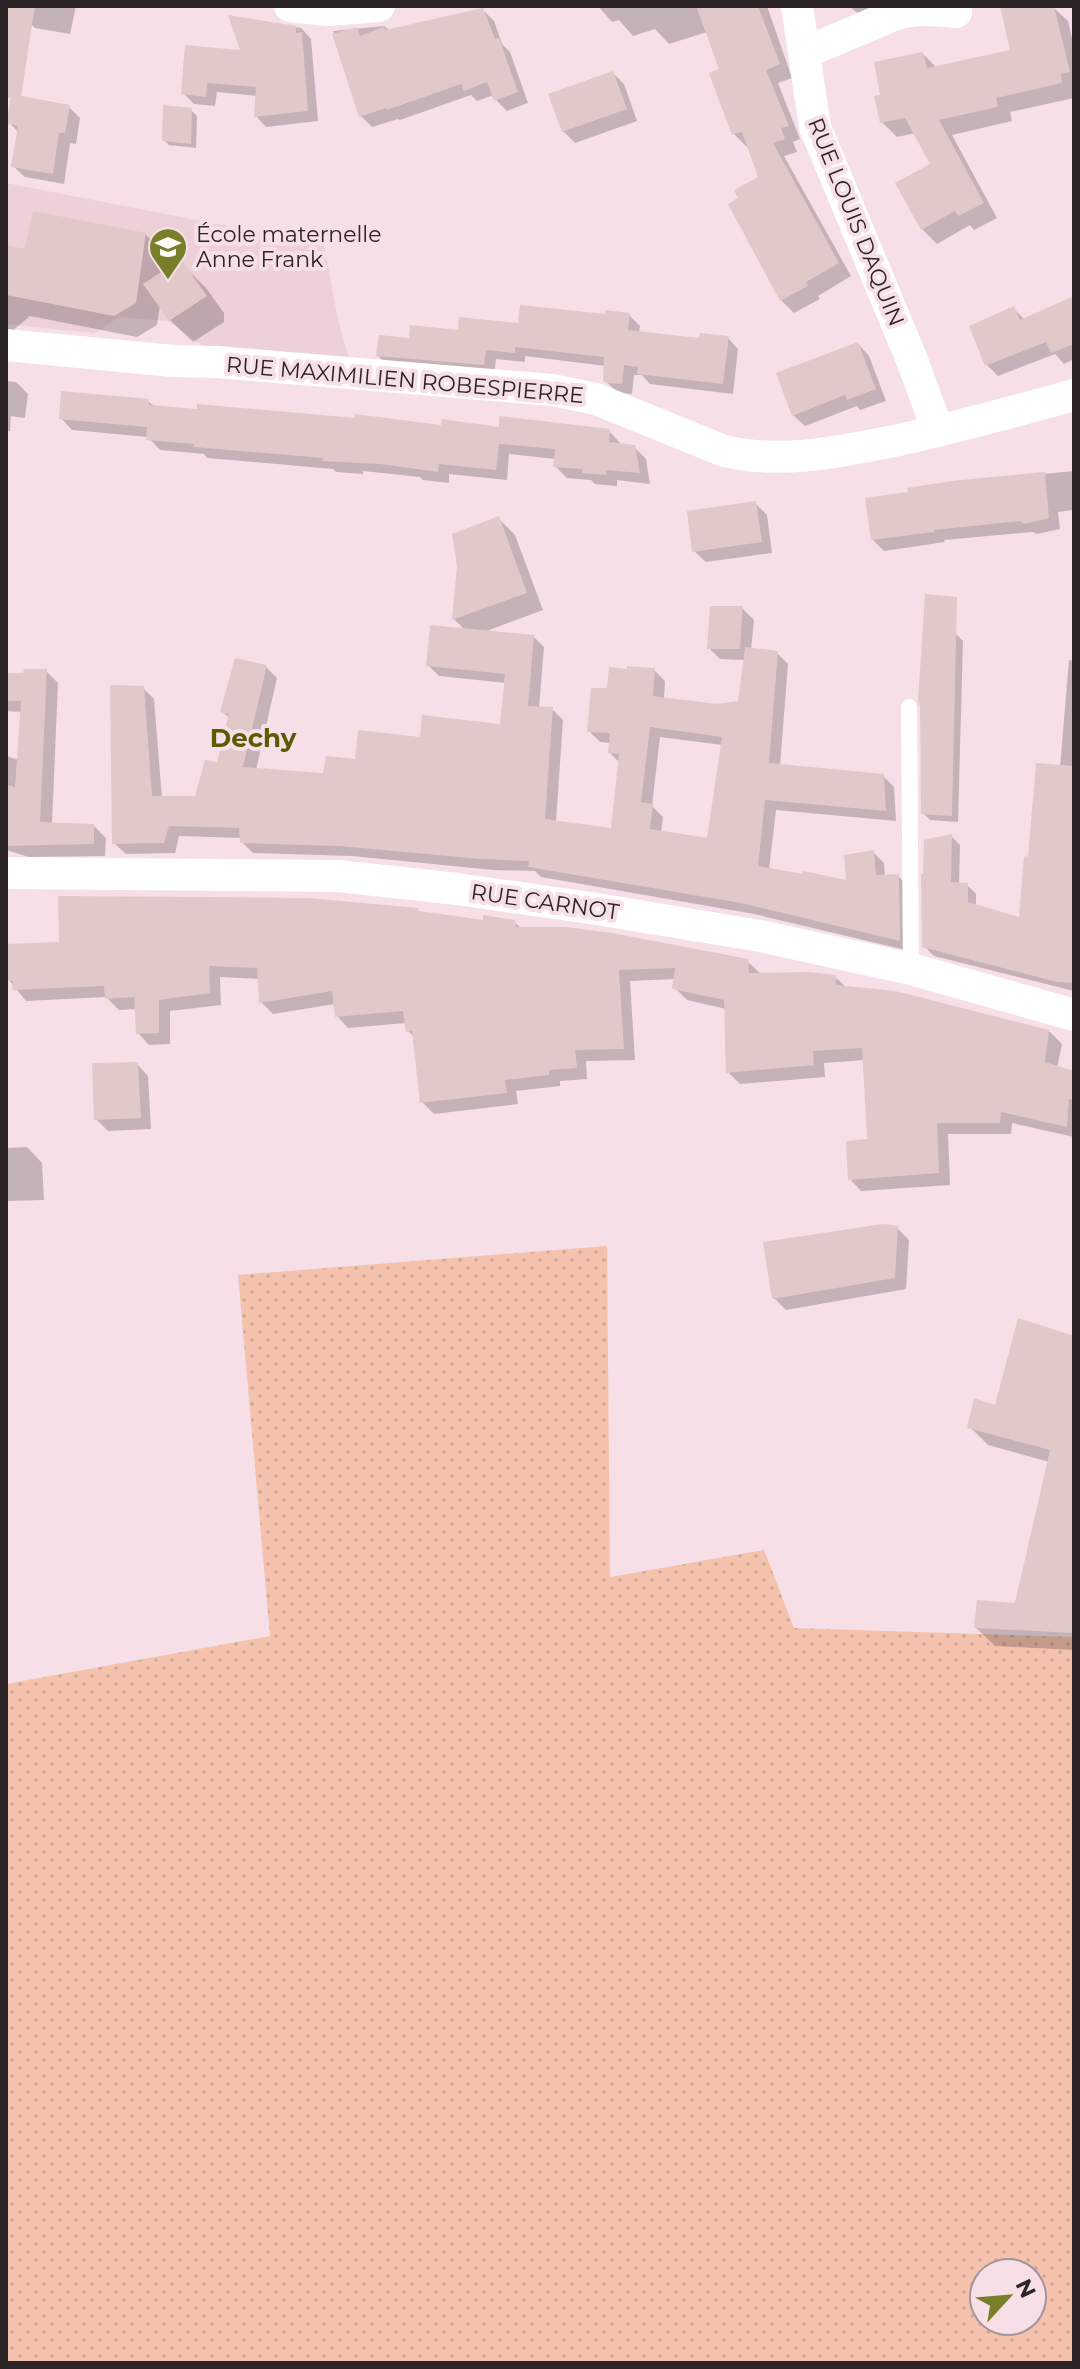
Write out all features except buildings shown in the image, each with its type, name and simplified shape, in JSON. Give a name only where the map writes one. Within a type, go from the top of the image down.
[{"type":"street","points":[[290,6],[328,10],[379,6]]},
{"type":"street","name":"RUE LOUIS DAQUIN","points":[[797,6],[815,127],[912,360],[938,431]]},
{"type":"street","points":[[804,53],[910,10],[956,12]]},
{"type":"street","name":"RUE MAXIMILIEN ROBESPIERRE","points":[[6,345],[563,392],[619,407],[705,445],[758,457],[795,458],[829,454],[938,431],[1074,395]]},
{"type":"street","name":"RUE CARNOT","points":[[6,873],[276,875],[371,879],[597,909],[760,936],[911,969],[1074,1015]]},
{"type":"lane","points":[[909,707],[911,969]]},
{"type":"shaded area","name":"École maternelle Anne Frank","points":[[6,183],[324,245],[349,359],[206,348],[168,321],[119,317],[95,333],[6,324]]},
{"type":"shaded area","points":[[607,1246],[610,1577],[764,1550],[794,1628],[1074,1637],[1074,2363],[6,2363],[6,1684],[270,1636],[238,1275]]},
{"type":"place","name":"École maternelle Anne Frank","points":[[168,281]]},
{"type":"district","name":"Dechy","points":[[253,738]]}]
